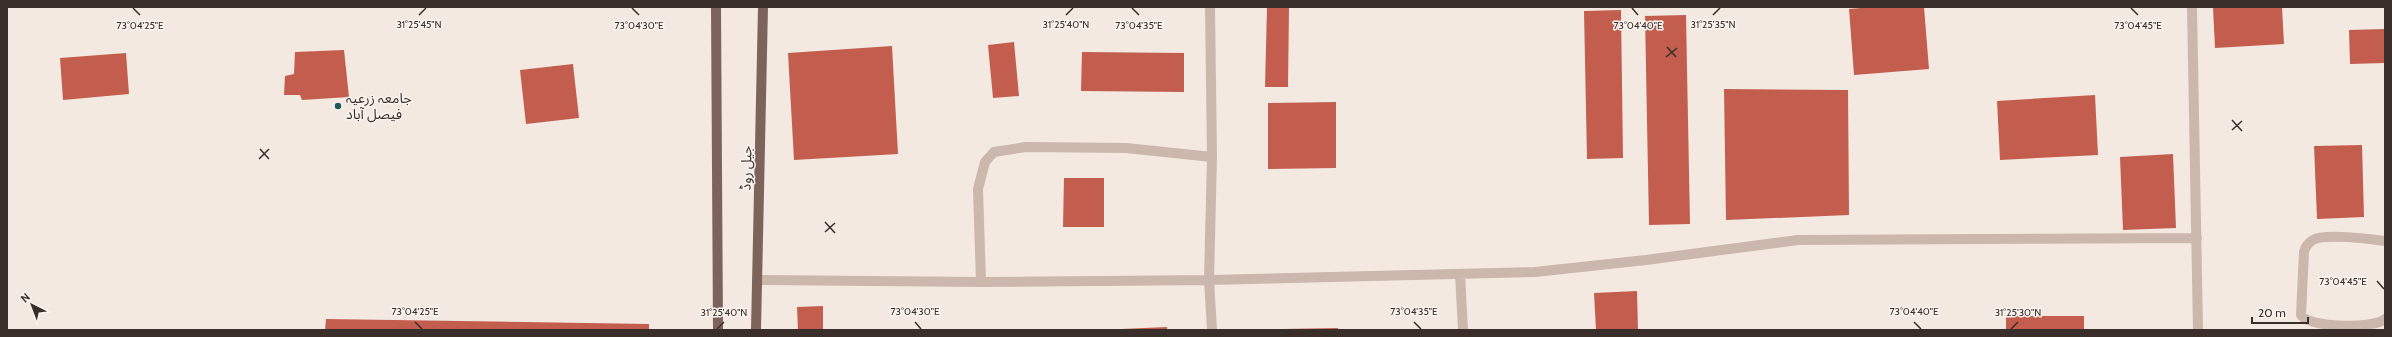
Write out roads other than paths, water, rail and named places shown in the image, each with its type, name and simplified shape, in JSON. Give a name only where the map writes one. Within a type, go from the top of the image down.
[{"type":"main road","name":"جیل روڈ","points":[[716,7],[718,330]]},
{"type":"main road","name":"جیل روڈ","points":[[756,330],[763,7]]},
{"type":"street","points":[[1210,7],[1212,157],[1209,280],[1212,330]]},
{"type":"street","points":[[2192,7],[2198,330]]},
{"type":"street","points":[[981,282],[978,189],[984,162],[994,152],[1026,147],[1126,148],[1212,157]]},
{"type":"street","points":[[2385,241],[2353,237],[2314,239],[2306,246],[2304,252],[2301,315],[2308,322],[2340,328],[2376,324],[2385,319]]},
{"type":"street","points":[[757,280],[981,282],[1209,280],[1460,274],[1542,271],[1646,260],[1798,240],[2197,238]]},
{"type":"street","points":[[1460,274],[1464,330]]},
{"type":"place","name":"جامعہ زرعیہ فیصل آباد","points":[[338,106]]}]
